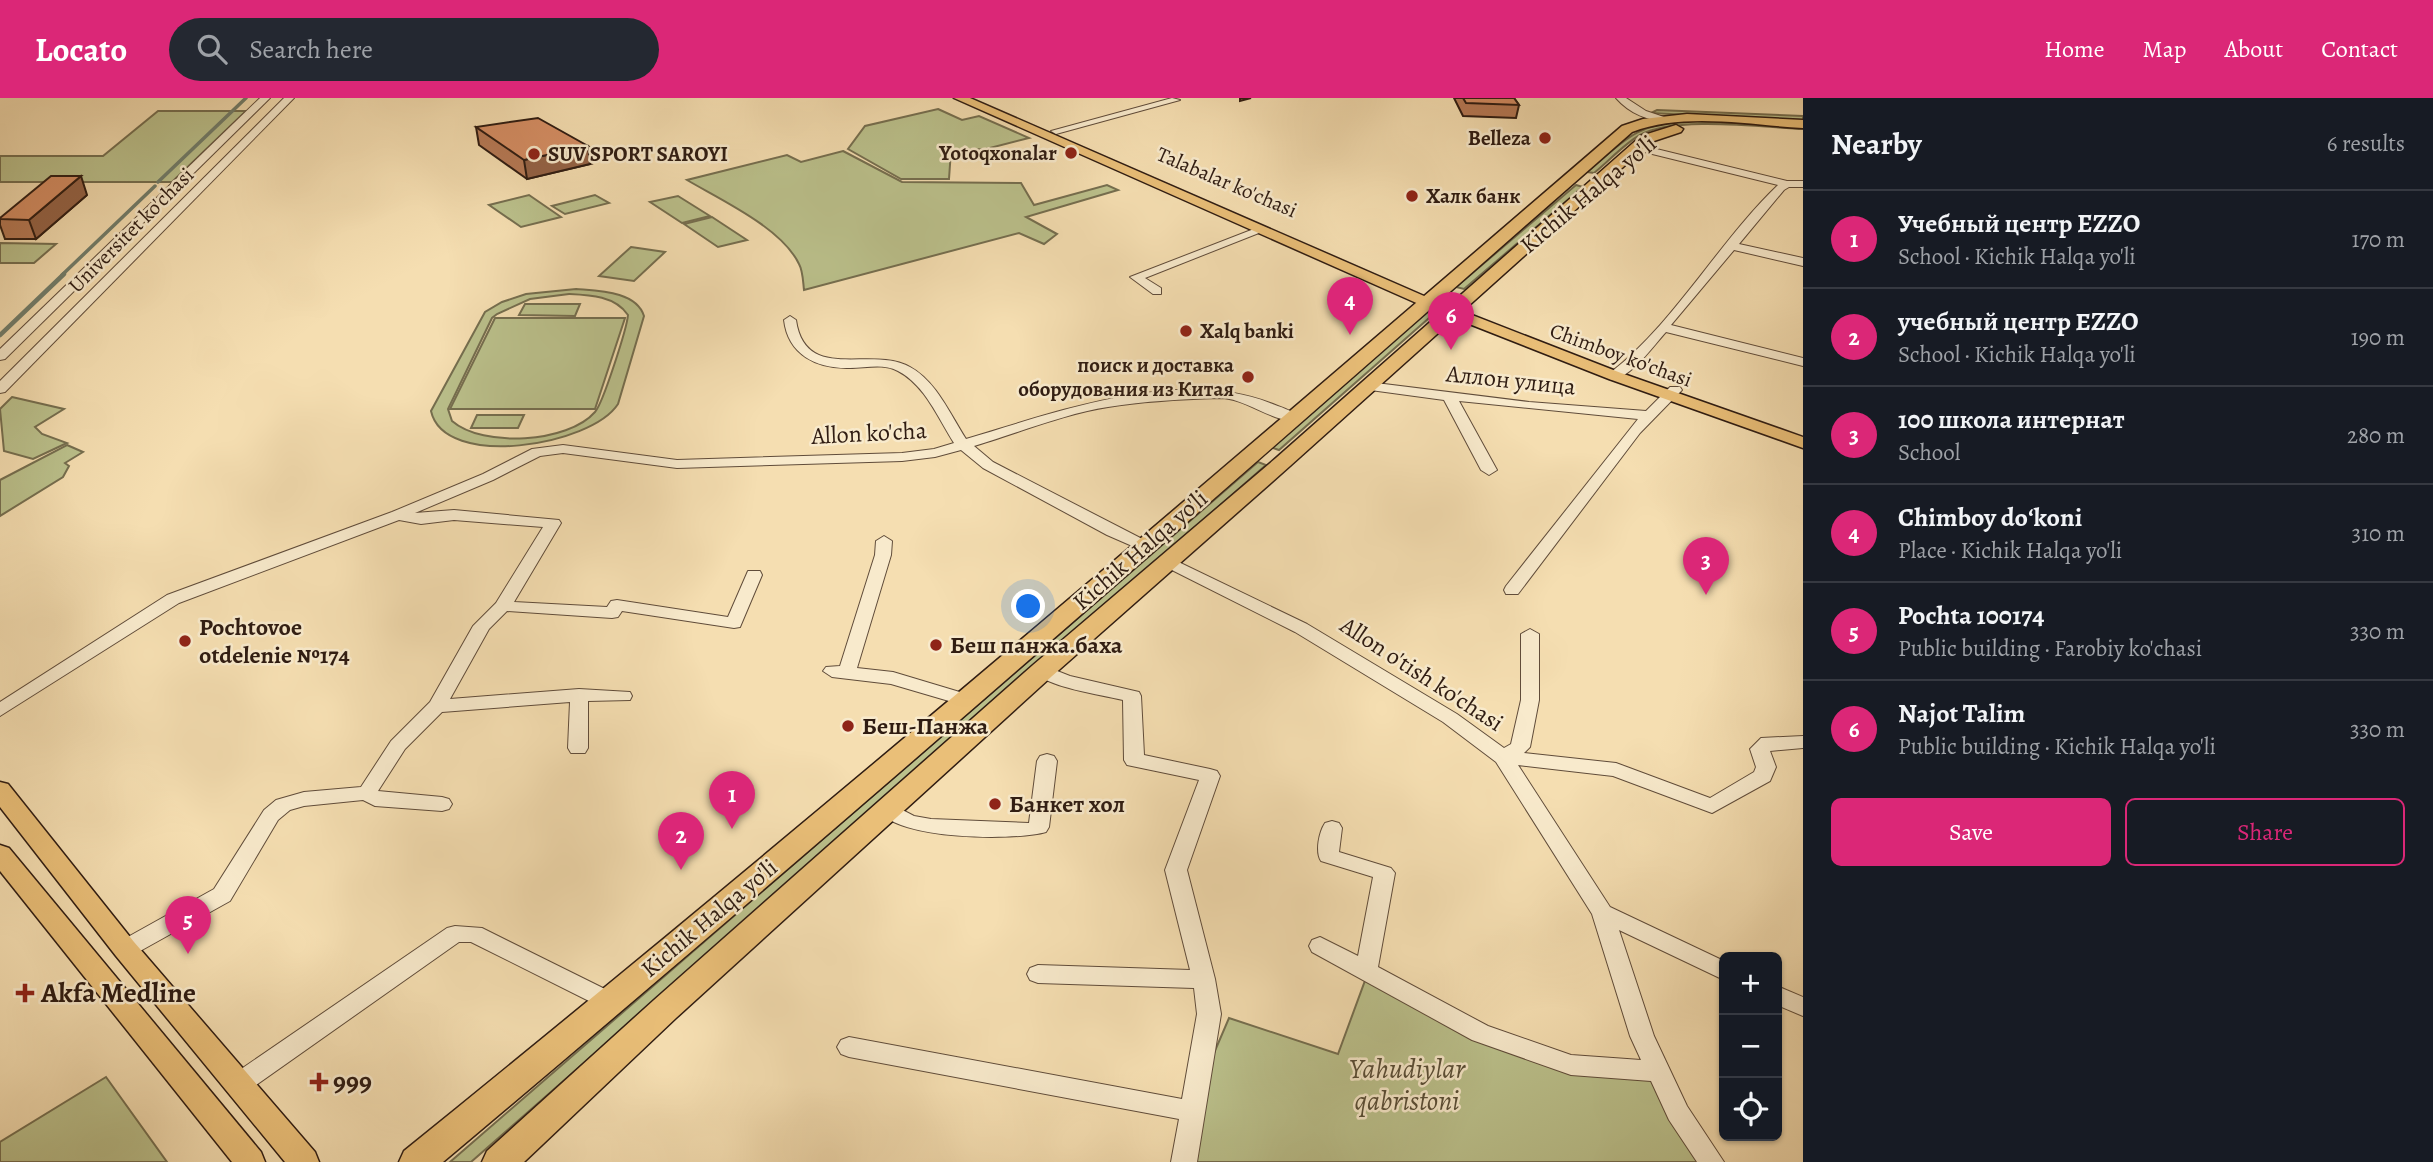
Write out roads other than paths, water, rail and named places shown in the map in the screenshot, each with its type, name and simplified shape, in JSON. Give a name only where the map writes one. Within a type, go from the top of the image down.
[{"type":"highway","name":"Kichik Halqa yo'li","points":[[417,1162],[611,1002],[966,700],[1156,554],[1283,462],[1368,386],[1442,303],[1575,175],[1627,129],[1644,122],[1668,120],[1803,124]]},
{"type":"highway","name":"Kichik Halqa yo'li","points":[[500,1162],[665,1009],[1042,671],[1253,452],[1292,417],[1599,181],[1636,147],[1655,134],[1675,129],[1803,131]]},
{"type":"highway","points":[[1575,175],[1599,181]]},
{"type":"highway","points":[[1253,452],[1283,462]]},
{"type":"main road","name":"Talabalar ko'chasi","points":[[961,98],[1145,174],[1442,303]]},
{"type":"main road","name":"Talabalar ko'chasi","points":[[980,98],[1145,174]]},
{"type":"main road","name":"Chimboy ko'chasi","points":[[1442,303],[1618,374],[1803,438]]},
{"type":"main road","name":"Chimboy ko'chasi","points":[[1672,393],[1803,443]]},
{"type":"main road","points":[[0,790],[125,949],[304,1162]]},
{"type":"main road","points":[[0,854],[250,1162]]},
{"type":"street","name":"Universitet ko'chasi","points":[[0,356],[265,98]]},
{"type":"street","name":"Universitet ko'chasi","points":[[0,389],[289,98]]},
{"type":"street","points":[[1622,98],[1629,107],[1648,117],[1668,120]]},
{"type":"street","points":[[1056,131],[1175,100]]},
{"type":"street","points":[[1627,129],[1629,107]]},
{"type":"street","points":[[1636,147],[1787,184],[1803,184]]},
{"type":"street","points":[[1618,374],[1663,327],[1787,184]]},
{"type":"street","points":[[1157,290],[1136,277],[1269,227]]},
{"type":"street","points":[[1731,246],[1803,262]]},
{"type":"street","points":[[790,320],[793,341],[807,353],[839,364],[893,364],[911,373],[921,380],[962,444],[988,466],[1156,554]]},
{"type":"street","points":[[1663,327],[1803,362]]},
{"type":"street","name":"Аллон улица","points":[[1368,386],[1648,416]]},
{"type":"street","points":[[1512,590],[1648,416],[1672,393]]},
{"type":"street","name":"Allon ko'cha","points":[[0,710],[173,598],[398,515],[488,477],[528,455],[563,449],[677,464],[902,457],[935,453],[1104,403],[1224,394],[1244,398],[1292,417]]},
{"type":"street","points":[[1449,396],[1489,470]]},
{"type":"street","points":[[367,793],[398,745],[437,706],[482,626],[503,606],[553,523],[454,515],[421,519],[398,515]]},
{"type":"street","points":[[884,541],[883,555],[840,672],[892,678],[966,700]]},
{"type":"street","name":"Allon o'tish ko'chasi","points":[[1156,554],[1301,628],[1450,718],[1503,757],[1602,913],[1642,1036],[1678,1113],[1711,1162]]},
{"type":"street","points":[[503,606],[612,613],[617,605],[734,622],[754,575]]},
{"type":"street","points":[[1503,757],[1520,747],[1530,700],[1530,634]]},
{"type":"street","points":[[1042,671],[1065,680],[1132,696],[1134,760],[1210,776],[1176,870],[1204,979],[1209,1014],[1184,1162]]},
{"type":"street","points":[[437,706],[579,695],[623,696]]},
{"type":"street","points":[[578,748],[579,695]]},
{"type":"street","points":[[1503,757],[1616,770],[1712,806],[1763,776],[1766,767],[1760,749],[1768,742],[1803,742]]},
{"type":"street","points":[[889,810],[909,822],[931,826],[1029,830],[1039,827],[1047,761]]},
{"type":"street","points":[[125,949],[222,895],[271,815],[283,805],[304,799],[367,793],[375,799],[442,804]]},
{"type":"street","points":[[1332,828],[1328,856],[1384,873],[1366,971]]},
{"type":"street","points":[[1602,913],[1719,969]]},
{"type":"street","points":[[240,1083],[455,934],[474,934],[611,1002]]},
{"type":"street","points":[[1320,946],[1480,1033],[1571,1065],[1658,1071]]},
{"type":"street","points":[[1038,974],[1204,979]]},
{"type":"street","points":[[1782,997],[1803,1007]]},
{"type":"street","points":[[849,1047],[1193,1111]]},
{"type":"waterway","points":[[158,182],[246,98]]},
{"type":"waterway","points":[[62,275],[155,186]]},
{"type":"waterway","points":[[0,335],[64,274]]},
{"type":"place","name":"Belleza","points":[[1545,138]]},
{"type":"place","name":"Yotoqxonalar","points":[[1071,153]]},
{"type":"place","name":"SUV SPORT SAROYI","points":[[534,154]]},
{"type":"place","name":"Халк банк","points":[[1412,196]]},
{"type":"place","name":"Xalq banki","points":[[1186,331]]},
{"type":"place","name":"Chimboy doʻkoni","points":[[1350,335]]},
{"type":"place","name":"Najot Talim","points":[[1451,350]]},
{"type":"place","name":"поиск и доставка оборудования из Китая","points":[[1248,377]]},
{"type":"place","name":"100 школа интернат","points":[[1706,595]]},
{"type":"place","name":"Pochtovoe otdelenie №174","points":[[185,641]]},
{"type":"place","name":"Беш панжа.баха","points":[[936,645]]},
{"type":"place","name":"Беш-Панжа","points":[[848,726]]},
{"type":"place","name":"Банкет хол","points":[[995,804]]},
{"type":"place","name":"Учебный центр EZZO","points":[[732,829]]},
{"type":"place","name":"учебный центр ЕZZO","points":[[681,870]]},
{"type":"place","name":"Pochta 100174","points":[[188,954]]},
{"type":"place","name":"Akfa Medline","points":[[25,993]]},
{"type":"place","name":"999","points":[[319,1082]]},
{"type":"park label","name":"Yahudiylar qabristoni","points":[[1407,1085]]}]
